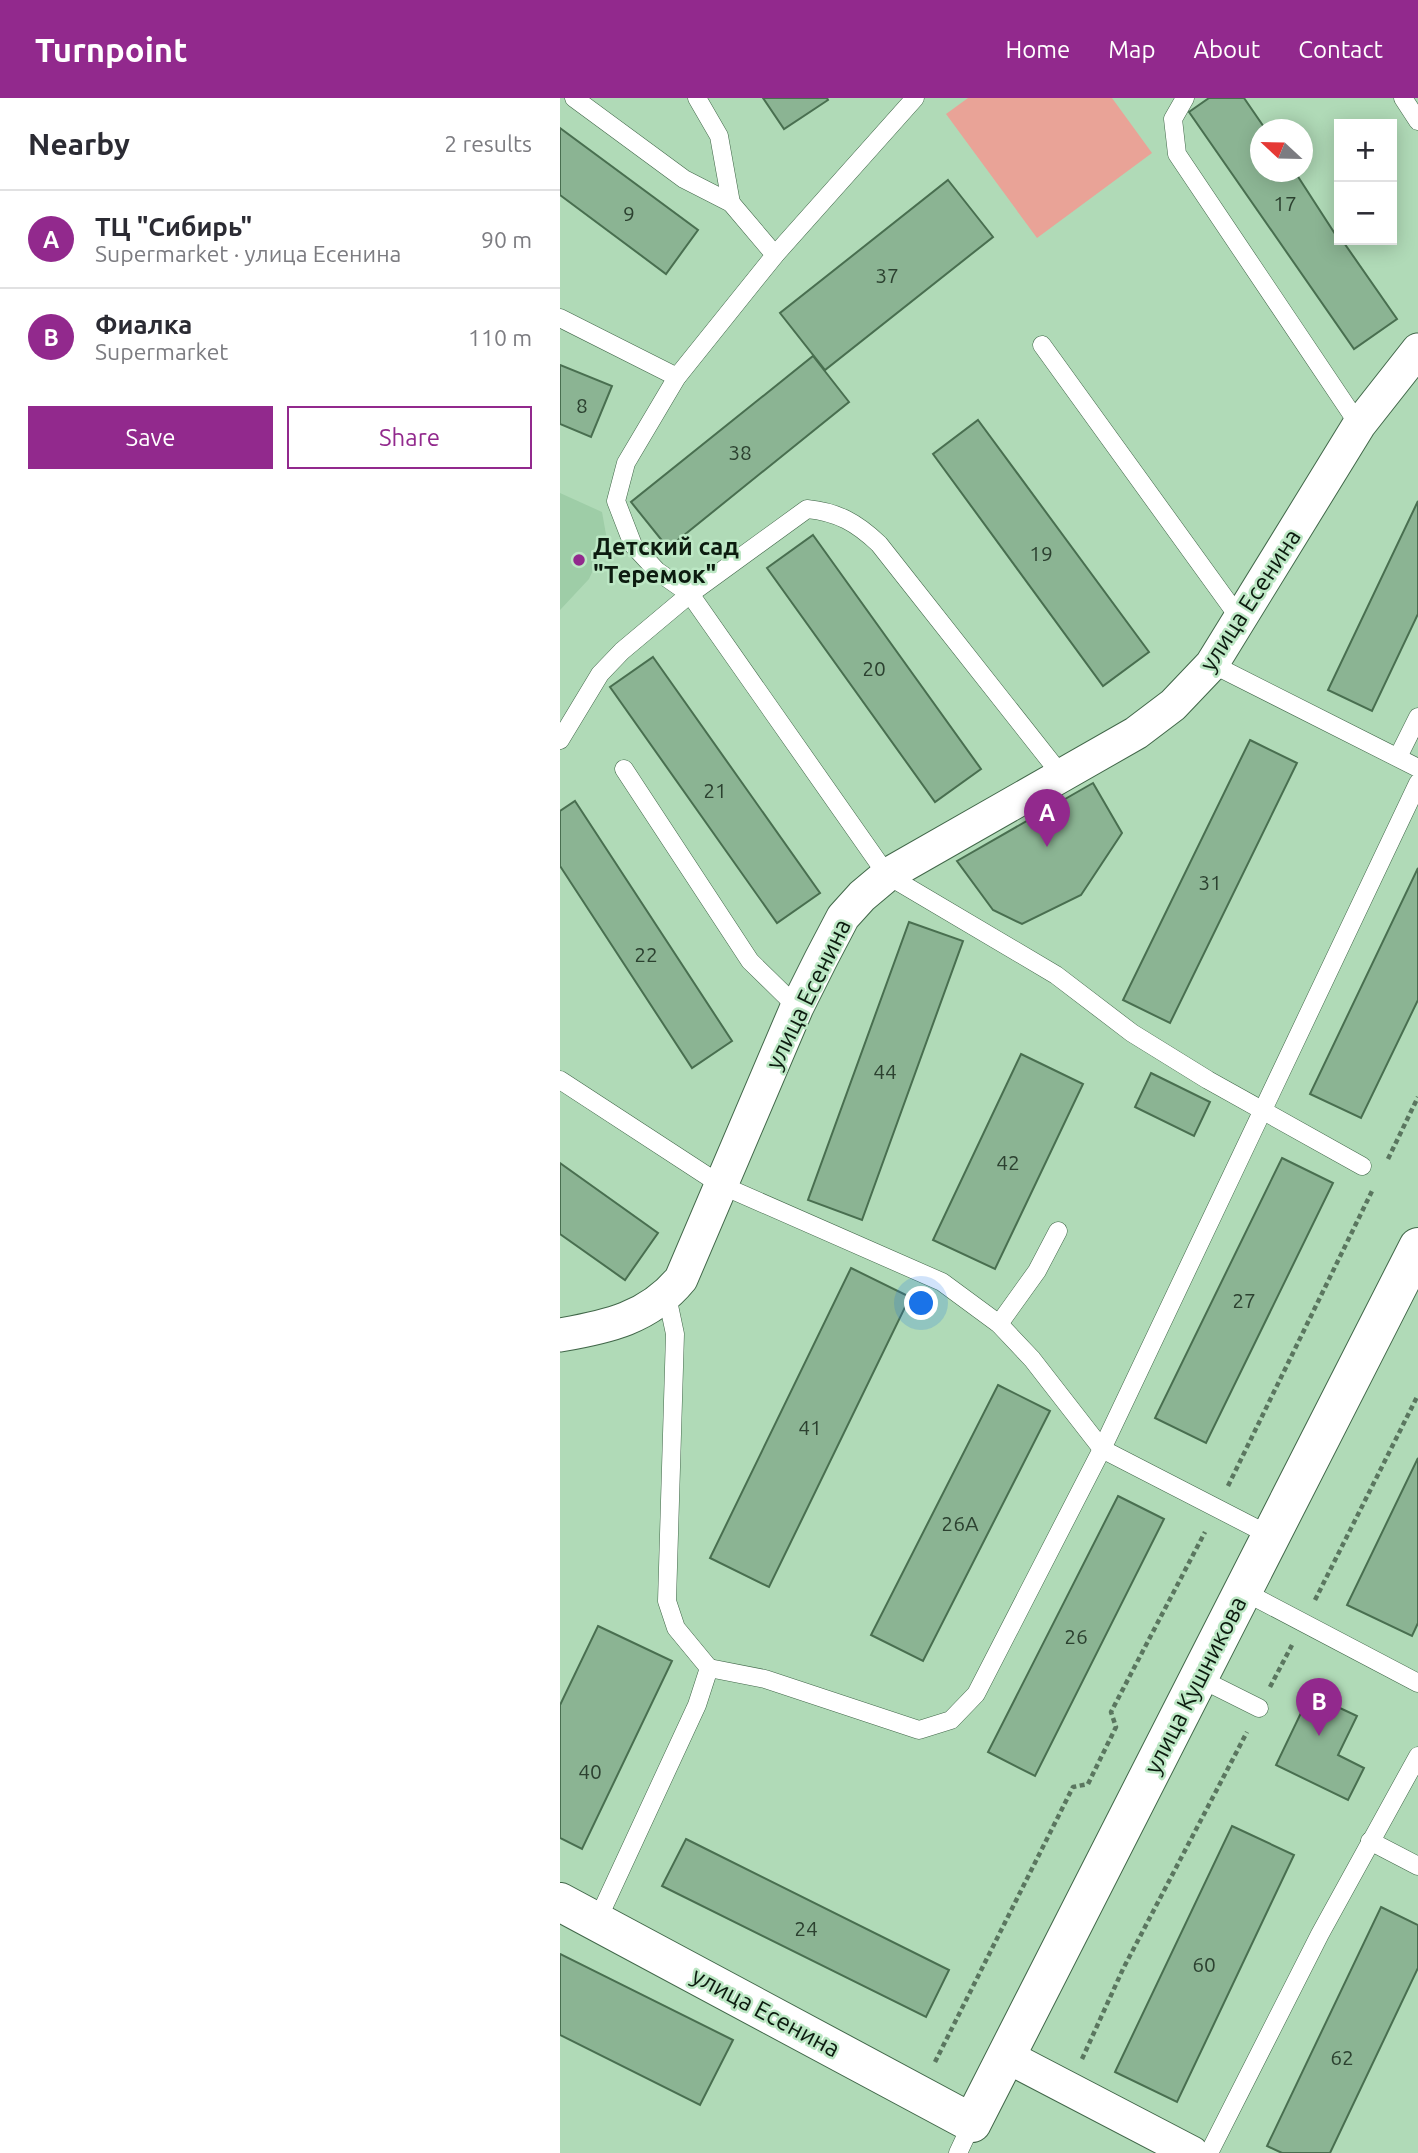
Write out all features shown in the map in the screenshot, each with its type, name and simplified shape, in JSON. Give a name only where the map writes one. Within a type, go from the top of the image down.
[{"type":"street","name":"улица Есенина","points":[[562,1333],[623,1322],[667,1296],[681,1279],[797,1007],[843,917],[887,875],[1136,733],[1173,705],[1212,664],[1359,425],[1406,382],[1418,349]]},
{"type":"street","name":"улица Кушникова","points":[[965,2138],[1416,1254]]},
{"type":"street","name":"улица Есенина","points":[[560,1902],[919,2095],[965,2138]]},
{"type":"street","points":[[1006,2056],[1192,2153]]},
{"type":"lane","points":[[574,98],[684,179],[731,203],[775,255]]},
{"type":"lane","points":[[696,98],[719,136],[731,203]]},
{"type":"lane","points":[[914,98],[775,255],[677,377],[626,463],[616,501],[633,545],[657,571],[690,594],[887,875],[1056,975],[1132,1033],[1362,1166]]},
{"type":"lane","points":[[1185,98],[1173,119],[1177,154],[1359,425]]},
{"type":"lane","points":[[1402,98],[1418,121]]},
{"type":"lane","points":[[560,318],[677,377]]},
{"type":"lane","points":[[1042,345],[1240,619]]},
{"type":"lane","points":[[560,740],[600,674],[622,651],[690,594],[807,509],[832,511],[860,527],[879,544],[1062,776]]},
{"type":"lane","points":[[1212,664],[1418,768]]},
{"type":"lane","points":[[1398,757],[1418,717]]},
{"type":"lane","points":[[624,769],[750,961],[797,1007]]},
{"type":"lane","points":[[667,1296],[675,1334],[667,1601],[676,1628],[709,1668],[765,1679],[919,1730],[951,1720],[976,1694],[1102,1449],[1265,1111],[1418,783]]},
{"type":"lane","points":[[560,1080],[720,1185],[942,1282],[999,1324],[1032,1359],[1102,1449],[1271,1536]]},
{"type":"lane","points":[[999,1324],[1037,1272],[1058,1231]]},
{"type":"lane","points":[[1243,1591],[1418,1684]]},
{"type":"lane","points":[[597,1921],[697,1705],[709,1668]]},
{"type":"lane","points":[[1199,1678],[1259,1708]]},
{"type":"lane","points":[[1209,2153],[1370,1841],[1418,1756]]},
{"type":"lane","points":[[1370,1841],[1418,1866]]},
{"type":"path","points":[[1381,1172],[1418,1097]]},
{"type":"path","points":[[919,2095],[1073,1787],[1088,1784],[1116,1727],[1111,1712],[1217,1508],[1376,1185]]},
{"type":"path","points":[[1069,2088],[1123,1969],[1304,1623],[1418,1395]]},
{"type":"shaded area","points":[[968,98],[1112,98],[1152,153],[1037,238],[946,114]]},
{"type":"shaded area","name":"Детский сад \"Теремок\"","points":[[560,493],[602,512],[607,540],[589,579],[560,610]]},
{"type":"building","points":[[763,98],[827,98],[828,100],[784,129]]},
{"type":"building","points":[[1209,98],[1244,98],[1258,119],[1250,119],[1250,182],[1301,182],[1334,232],[1334,245],[1345,245],[1397,319],[1354,349],[1189,112]]},
{"type":"building","points":[[560,128],[698,230],[666,274],[560,195]]},
{"type":"building","points":[[948,180],[993,237],[825,370],[780,313]]},
{"type":"building","points":[[813,356],[849,402],[668,548],[631,502]]},
{"type":"building","points":[[560,365],[612,386],[591,437],[560,424]]},
{"type":"building","points":[[978,420],[1149,652],[1103,686],[933,454]]},
{"type":"building","points":[[1418,501],[1418,614],[1372,711],[1328,690]]},
{"type":"building","points":[[813,535],[981,769],[935,802],[767,568]]},
{"type":"building","points":[[653,657],[820,893],[777,923],[610,687]]},
{"type":"building","points":[[1250,740],[1297,763],[1170,1023],[1123,1000]]},
{"type":"building","points":[[1093,783],[1122,833],[1081,895],[1022,924],[993,910],[957,861]]},
{"type":"building","points":[[575,801],[732,1041],[692,1068],[560,866],[560,811]]},
{"type":"building","points":[[1418,868],[1418,1000],[1361,1118],[1310,1094]]},
{"type":"building","points":[[909,922],[963,941],[862,1220],[808,1200]]},
{"type":"building","points":[[1021,1054],[1083,1084],[995,1269],[933,1240]]},
{"type":"building","points":[[1151,1073],[1210,1102],[1194,1136],[1135,1107]]},
{"type":"building","points":[[1282,1158],[1333,1183],[1206,1443],[1155,1418]]},
{"type":"building","points":[[560,1163],[658,1233],[625,1280],[560,1234]]},
{"type":"building","points":[[851,1268],[910,1297],[769,1587],[710,1558]]},
{"type":"building","points":[[998,1385],[1050,1411],[923,1661],[871,1635]]},
{"type":"building","points":[[1418,1458],[1418,1623],[1412,1636],[1347,1605]]},
{"type":"building","points":[[1118,1496],[1164,1519],[1035,1776],[988,1752]]},
{"type":"building","points":[[598,1626],[672,1661],[582,1849],[560,1838],[560,1705]]},
{"type":"building","points":[[1310,1694],[1357,1716],[1338,1755],[1364,1768],[1348,1800],[1276,1765]]},
{"type":"building","points":[[1232,1826],[1294,1855],[1177,2102],[1115,2072]]},
{"type":"building","points":[[686,1839],[949,1970],[926,2017],[662,1886]]},
{"type":"building","points":[[1381,1907],[1418,1925],[1418,1968],[1330,2153],[1282,2153],[1267,2146]]},
{"type":"building","points":[[560,1954],[733,2040],[700,2105],[560,2035]]},
{"type":"place","name":"Детский сад \"Теремок\"","points":[[579,560]]},
{"type":"place","name":"ТЦ \"Сибирь\"","points":[[1047,847]]},
{"type":"place","name":"Фиалка","points":[[1319,1736]]}]
